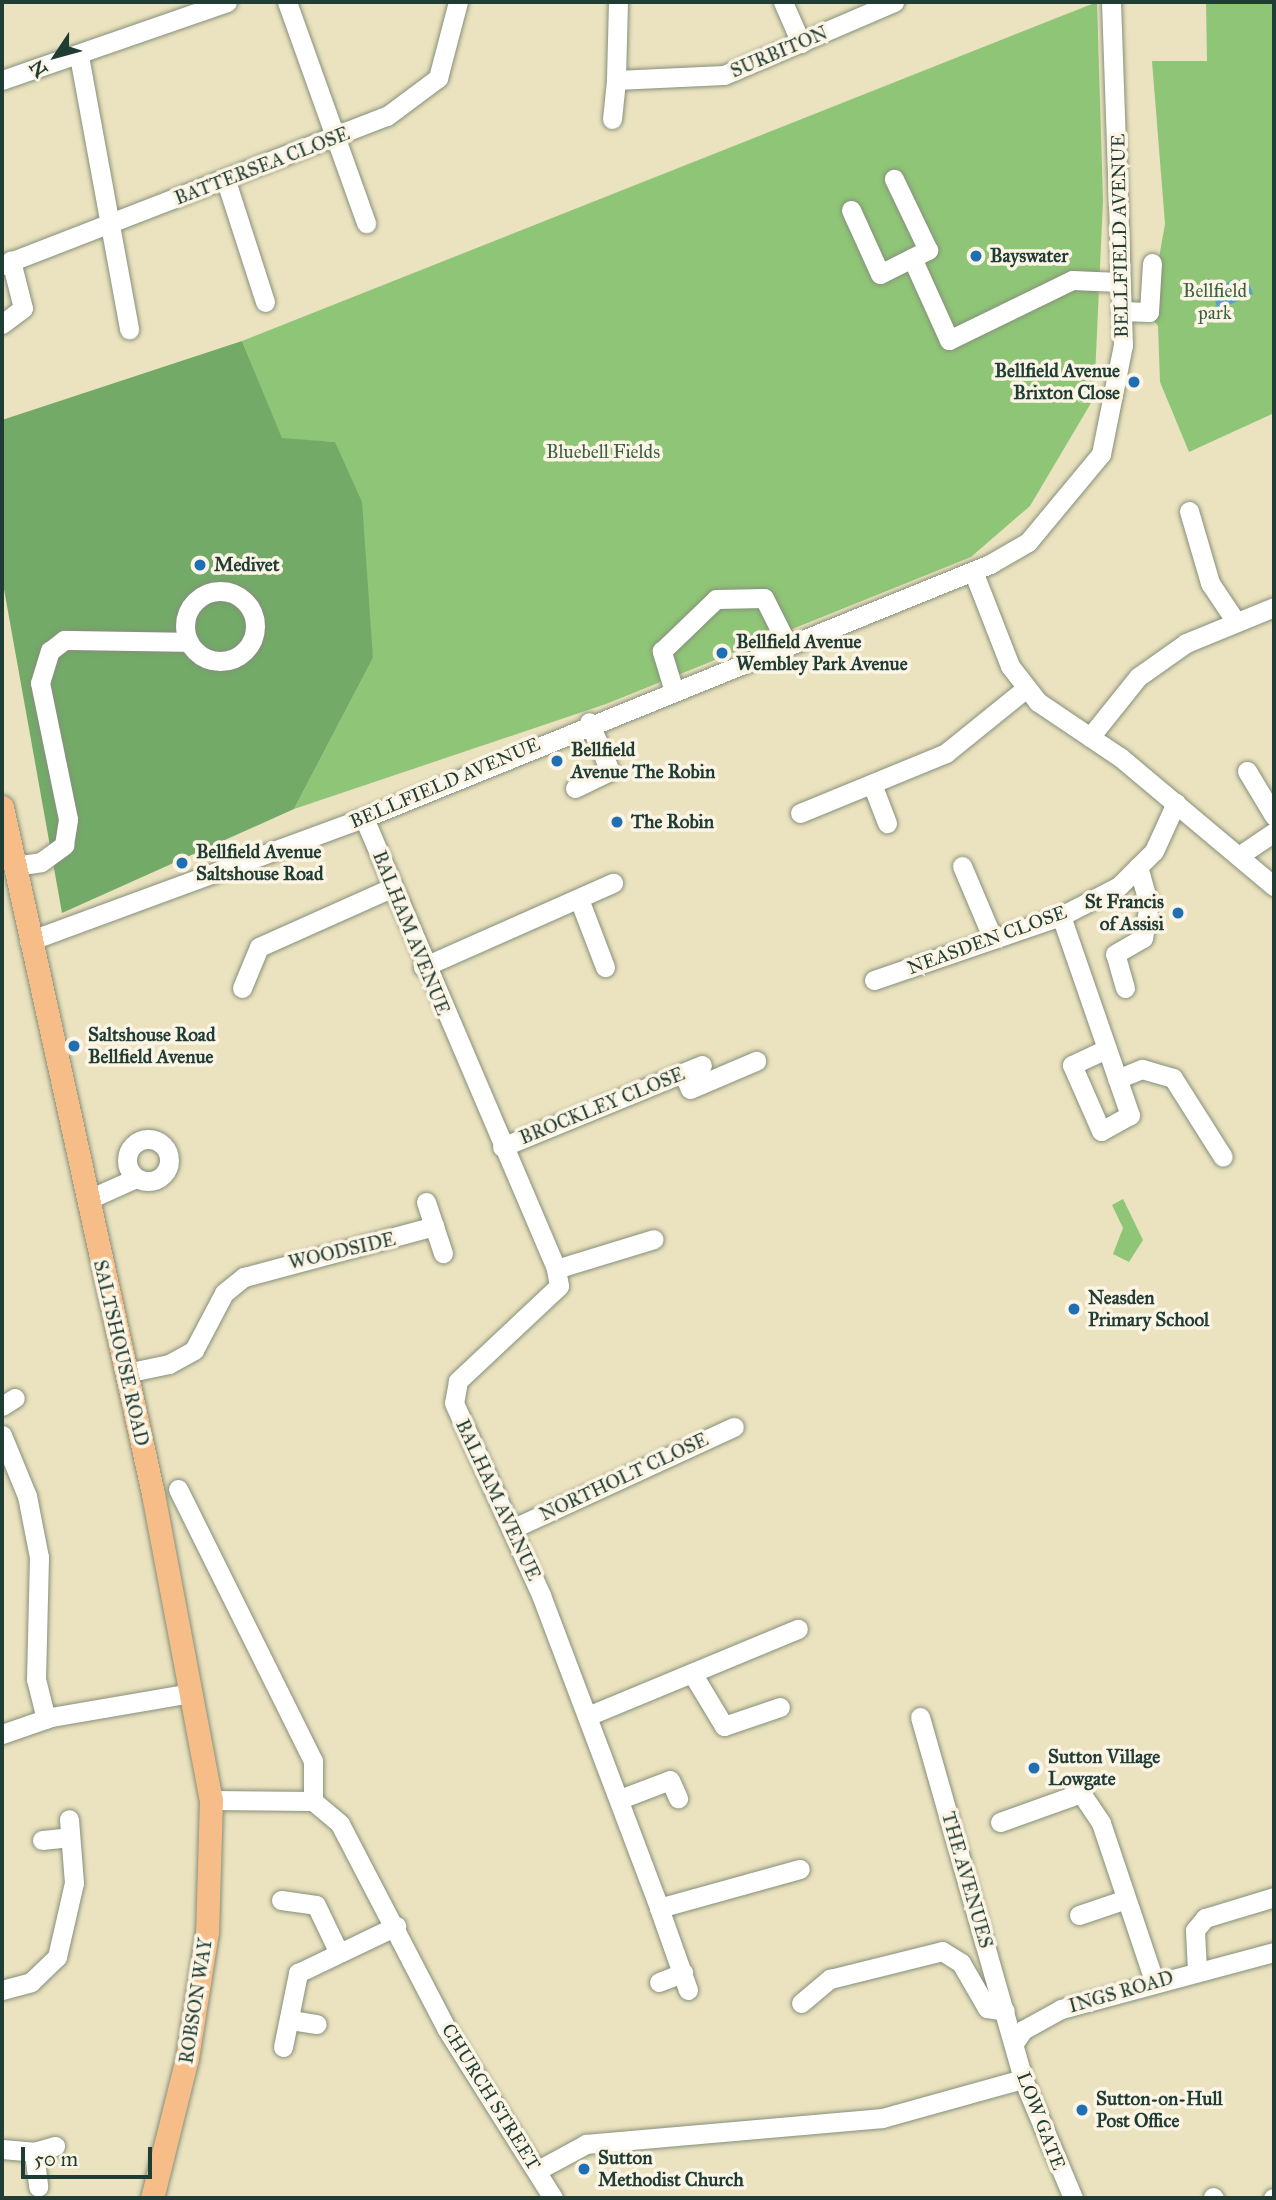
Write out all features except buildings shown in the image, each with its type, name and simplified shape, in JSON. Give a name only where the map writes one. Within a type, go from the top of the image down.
[{"type":"main road","name":"SALTSHOUSE ROAD","points":[[2,807],[29,942],[126,1373],[211,1800]]},
{"type":"main road","name":"ROBSON WAY","points":[[152,2198],[179,2098],[207,1932],[211,1800]]},
{"type":"street","points":[[2,80],[79,56],[227,2]]},
{"type":"street","points":[[287,2],[333,141],[366,223]]},
{"type":"street","name":"BATTERSEA CLOSE","points":[[6,263],[333,141],[387,116],[438,78],[458,2]]},
{"type":"street","points":[[612,119],[618,2]]},
{"type":"street","points":[[783,2],[801,43]]},
{"type":"street","name":"SURBITON","points":[[616,80],[724,75],[894,2]]},
{"type":"street","name":"BELLFIELD AVENUE","points":[[29,942],[364,818],[589,722],[972,571],[1045,526],[1101,454],[1122,345],[1111,2]]},
{"type":"street","points":[[79,56],[129,329]]},
{"type":"street","points":[[851,210],[880,274],[928,250],[894,179]]},
{"type":"street","points":[[226,181],[265,302]]},
{"type":"street","points":[[912,258],[950,340],[1072,280],[1119,282]]},
{"type":"street","points":[[2,324],[23,308],[6,263]]},
{"type":"street","points":[[1121,314],[1149,312],[1152,263]]},
{"type":"street","points":[[1121,314],[1153,320]]},
{"type":"street","points":[[1189,511],[1210,583],[1236,622]]},
{"type":"street","points":[[972,571],[1026,689],[1176,803],[1274,886]]},
{"type":"street","points":[[673,688],[662,651],[716,599],[764,598],[787,643]]},
{"type":"street","points":[[1090,737],[1138,677],[1186,643],[1274,607]]},
{"type":"street","points":[[14,866],[41,862],[64,845],[68,818],[40,682],[50,651],[64,640],[188,642]]},
{"type":"street","points":[[800,813],[946,753],[1026,689]]},
{"type":"street","points":[[575,788],[610,771],[589,722]]},
{"type":"street","points":[[1247,771],[1274,816]]},
{"type":"street","points":[[872,784],[887,823]]},
{"type":"street","name":"NEASDEN CLOSE","points":[[874,980],[1061,916],[1119,886],[1154,851],[1176,803]]},
{"type":"street","name":"BALHAM AVENUE","points":[[364,818],[423,967],[556,1269],[559,1286],[458,1381],[454,1403],[514,1528],[590,1715],[685,1982],[659,1982]]},
{"type":"street","points":[[1240,855],[1274,832]]},
{"type":"street","points":[[962,866],[993,939]]},
{"type":"street","points":[[1125,988],[1115,954],[1143,938],[1149,905],[1138,867]]},
{"type":"street","points":[[423,967],[614,883]]},
{"type":"street","points":[[242,988],[259,947],[393,887]]},
{"type":"street","points":[[579,899],[605,967]]},
{"type":"street","points":[[1061,916],[1130,1115],[1101,1131],[1072,1065],[1105,1049]]},
{"type":"street","name":"BROCKLEY CLOSE","points":[[502,1147],[692,1069],[690,1089],[756,1061]]},
{"type":"street","points":[[1117,1079],[1142,1069],[1172,1077],[1223,1157]]},
{"type":"street","points":[[87,1200],[136,1178]]},
{"type":"street","points":[[426,1202],[443,1253]]},
{"type":"street","name":"WOODSIDE","points":[[126,1373],[169,1364],[194,1350],[224,1293],[244,1277],[434,1226]]},
{"type":"street","points":[[556,1269],[654,1238]]},
{"type":"street","name":"NORTHOLT CLOSE","points":[[514,1528],[734,1427]]},
{"type":"street","points":[[2,1435],[27,1496],[39,1556],[36,1679],[46,1718]]},
{"type":"street","points":[[178,1489],[313,1761],[313,1801]]},
{"type":"street","points":[[590,1715],[798,1629]]},
{"type":"street","points":[[692,1672],[724,1726],[780,1707]]},
{"type":"street","points":[[2,1734],[46,1718],[191,1693]]},
{"type":"street","name":"THE AVENUES","points":[[920,1717],[1014,2043]]},
{"type":"street","points":[[620,1799],[670,1780],[678,1798]]},
{"type":"street","points":[[1000,1822],[1081,1793],[1101,1823],[1123,1900],[1154,1983]]},
{"type":"street","points":[[211,1800],[313,1801],[353,1840],[396,1926],[298,1973],[291,2020],[283,2047]]},
{"type":"street","points":[[2,1990],[31,1982],[57,1957],[74,1883],[70,1828],[42,1840]]},
{"type":"street","points":[[659,1908],[800,1870]]},
{"type":"street","name":"INGS ROAD","points":[[1197,1972],[1195,1930],[1205,1918],[1274,1897]]},
{"type":"street","points":[[281,1900],[316,1905],[339,1953]]},
{"type":"street","points":[[1079,1915],[1123,1900]]},
{"type":"street","name":"CHURCH STREET","points":[[396,1926],[428,1996],[553,2198]]},
{"type":"street","points":[[801,2003],[830,1979],[942,1951],[961,1963],[987,2008],[1005,2011]]},
{"type":"street","name":"INGS ROAD","points":[[1014,2043],[1023,2030],[1061,2009],[1274,1952]]},
{"type":"street","points":[[291,2020],[317,2024]]},
{"type":"street","name":"LOW GATE","points":[[1014,2043],[1023,2079],[1073,2198]]},
{"type":"street","points":[[538,2170],[586,2144],[882,2119],[1023,2079]]},
{"type":"street","points":[[2,2149],[34,2152],[55,2146]]},
{"type":"street","points":[[34,2152],[38,2187]]},
{"type":"green space","name":"Bluebell Fields","points":[[1097,2],[1103,201],[1094,398],[1030,506],[971,557],[606,704],[294,809],[373,658],[335,442],[282,439],[242,341]]},
{"type":"green space","name":"Bellfield park","points":[[1206,2],[1274,2],[1274,413],[1189,452],[1160,382],[1158,326],[1149,314],[1165,224],[1152,61],[1207,61]]},
{"type":"green space","points":[[242,341],[282,438],[335,442],[362,502],[373,658],[294,809],[62,913],[2,578],[2,420]]},
{"type":"green space","points":[[1123,1199],[1143,1240],[1129,1262],[1113,1254],[1123,1228],[1112,1205]]},
{"type":"water","points":[[1231,280],[1248,281],[1253,294],[1218,310],[1213,294]]},
{"type":"place","name":"Bayswater","points":[[976,256]]},
{"type":"place","name":"Bellfield Avenue Brixton Close","points":[[1134,382]]},
{"type":"place","name":"Medivet","points":[[200,565]]},
{"type":"place","name":"Bellfield Avenue Wembley Park Avenue","points":[[722,653]]},
{"type":"place","name":"Bellfield Avenue The Robin","points":[[557,761]]},
{"type":"place","name":"The Robin","points":[[617,822]]},
{"type":"place","name":"Bellfield Avenue Saltshouse Road","points":[[182,863]]},
{"type":"place","name":"St Francis of Assisi","points":[[1178,913]]},
{"type":"place","name":"Saltshouse Road Bellfield Avenue","points":[[74,1046]]},
{"type":"place","name":"Neasden Primary School","points":[[1074,1309]]},
{"type":"place","name":"Sutton Village Lowgate","points":[[1034,1768]]},
{"type":"place","name":"Sutton-on-Hull Post Office","points":[[1082,2110]]},
{"type":"place","name":"Sutton Methodist Church","points":[[584,2169]]}]
